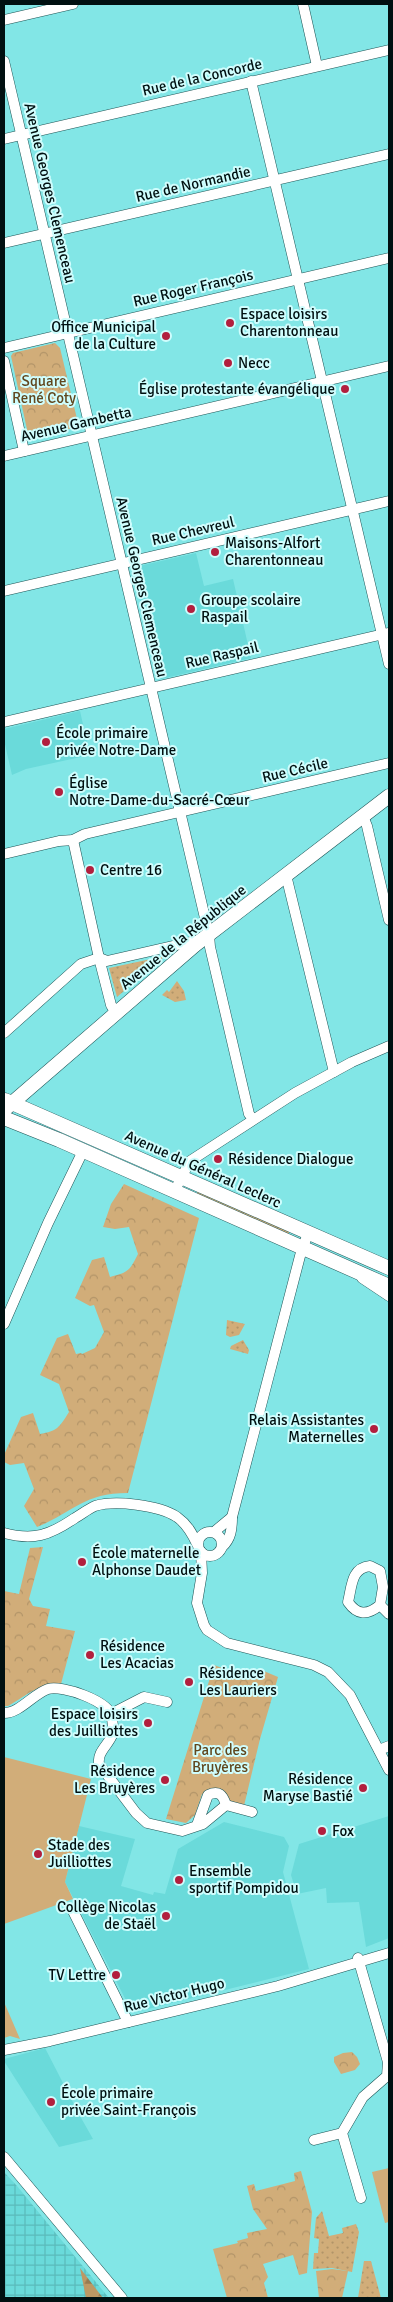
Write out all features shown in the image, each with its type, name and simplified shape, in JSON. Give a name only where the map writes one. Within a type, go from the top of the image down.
[{"type":"main road","name":"Avenue de la République","points":[[6,1104],[208,935],[389,796]]},
{"type":"main road","name":"Avenue du Général Leclerc","points":[[6,1104],[98,1141],[389,1268]]},
{"type":"main road","name":"Avenue du Général Leclerc","points":[[4,1118],[27,1126],[175,1190],[389,1286]]},
{"type":"main road","points":[[83,1151],[88,1145],[98,1141]]},
{"type":"street","points":[[4,20],[73,4]]},
{"type":"street","points":[[303,4],[317,66]]},
{"type":"street","name":"Rue de la Concorde","points":[[4,139],[389,50]]},
{"type":"street","name":"Avenue Georges Clemenceau","points":[[4,61],[249,1114],[253,1119]]},
{"type":"street","points":[[251,81],[351,509],[386,633],[389,664]]},
{"type":"street","name":"Rue de Normandie","points":[[4,243],[389,154]]},
{"type":"street","name":"Rue Roger François","points":[[4,348],[389,258]]},
{"type":"street","points":[[4,361],[24,451]]},
{"type":"street","name":"Avenue Gambetta","points":[[4,456],[389,366]]},
{"type":"street","name":"Rue Chevreul","points":[[4,591],[389,500]]},
{"type":"street","name":"Rue Raspail","points":[[4,722],[386,633]]},
{"type":"street","name":"Rue Cécile","points":[[4,854],[59,841],[73,840],[85,834],[389,763]]},
{"type":"street","points":[[363,816],[389,920]]},
{"type":"street","points":[[73,840],[98,958],[111,1005],[116,1012]]},
{"type":"street","points":[[286,875],[334,1072]]},
{"type":"street","points":[[4,1033],[81,964],[98,958],[107,961],[195,942],[208,935]]},
{"type":"street","points":[[175,1190],[190,1161],[295,1092],[389,1046]]},
{"type":"street","points":[[4,1324],[48,1223],[83,1151]]},
{"type":"street","points":[[202,1573],[213,1556],[227,1542],[232,1527],[232,1518],[300,1256],[308,1233]]},
{"type":"street","points":[[343,1264],[389,1296]]},
{"type":"street","points":[[4,1533],[31,1538],[49,1534],[90,1508],[107,1504],[131,1505],[160,1510],[176,1516],[189,1528],[199,1548],[206,1556],[213,1556]]},
{"type":"street","points":[[232,1518],[199,1537],[202,1573],[197,1603],[204,1625],[212,1635],[228,1643],[314,1665],[328,1672],[350,1695],[389,1770]]},
{"type":"street","points":[[189,1528],[209,1532],[222,1540],[222,1547]]},
{"type":"street","points":[[370,1566],[380,1571],[384,1587],[380,1605],[369,1612],[361,1613],[354,1610],[348,1602],[354,1573],[362,1567],[370,1566]]},
{"type":"street","points":[[380,1605],[389,1614]]},
{"type":"street","points":[[4,1713],[13,1711],[48,1689],[58,1689],[98,1700],[111,1714],[113,1732],[98,1758],[99,1764],[136,1813],[147,1823],[182,1831],[203,1824],[226,1806]]},
{"type":"street","points":[[111,1714],[144,1697],[167,1702]]},
{"type":"street","points":[[379,1750],[389,1746]]},
{"type":"street","points":[[197,1825],[208,1795],[214,1792],[220,1794],[224,1797],[226,1806]]},
{"type":"street","points":[[226,1806],[252,1812]]},
{"type":"street","points":[[72,1909],[128,2022]]},
{"type":"street","name":"Rue Victor Hugo","points":[[356,1962],[389,1946]]},
{"type":"street","name":"Rue Victor Hugo","points":[[4,2050],[50,2042],[278,1986],[389,1953]]},
{"type":"street","points":[[314,2140],[342,2133],[363,2097],[387,2076],[388,2062],[356,1962]]},
{"type":"street","points":[[342,2133],[361,2198]]},
{"type":"street","points":[[4,2157],[122,2298]]},
{"type":"shaded area","name":"Groupe scolaire Raspail","points":[[196,553],[204,586],[233,579],[251,658],[161,679],[157,676],[133,570],[135,567]]},
{"type":"shaded area","name":"École primaire privée Notre-Dame","points":[[80,711],[90,755],[26,769],[12,775],[4,740],[4,729]]},
{"type":"shaded area","points":[[389,1816],[389,1938],[366,1947],[359,1902],[327,1903],[326,1888],[297,1894],[291,1875],[299,1844]]},
{"type":"shaded area","name":"Collège Nicolas de Staël","points":[[224,1822],[284,1837],[289,1846],[283,1872],[309,1969],[136,2012],[131,2010],[65,1882],[79,1826],[135,1839],[121,1886],[153,1895],[154,1892],[165,1894],[178,1849]]},
{"type":"shaded area","name":"École primaire privée Saint-François","points":[[45,2048],[93,2139],[59,2147],[4,2061],[4,2059]]},
{"type":"shaded area","points":[[4,2172],[17,2186],[109,2298],[4,2298]]},
{"type":"green space","name":"Square René Coty","points":[[55,343],[60,348],[78,423],[74,428],[33,437],[28,434],[11,356],[13,353]]},
{"type":"green space","points":[[165,956],[117,997],[109,968]]},
{"type":"green space","points":[[177,981],[184,991],[186,1000],[175,1002],[162,995],[167,990],[169,992]]},
{"type":"green space","points":[[124,1184],[199,1218],[128,1493],[100,1496],[89,1500],[37,1527],[24,1506],[34,1489],[24,1463],[10,1465],[4,1462],[4,1455],[21,1417],[33,1413],[40,1434],[57,1428],[69,1412],[59,1384],[40,1375],[57,1338],[68,1334],[76,1354],[82,1354],[95,1348],[104,1332],[94,1305],[90,1306],[75,1298],[92,1260],[104,1257],[110,1277],[127,1270],[138,1254],[129,1227],[115,1229],[103,1227],[111,1204]]},
{"type":"green space","points":[[198,1190],[290,1230],[288,1235],[196,1195]]},
{"type":"green space","points":[[227,1320],[245,1324],[239,1335],[230,1337],[226,1335]]},
{"type":"green space","points":[[243,1340],[249,1350],[248,1354],[230,1349],[231,1346]]},
{"type":"green space","points":[[43,1547],[29,1599],[33,1606],[50,1609],[46,1626],[75,1631],[61,1684],[40,1687],[8,1706],[4,1706],[4,1591],[19,1594],[30,1548]]},
{"type":"green space","name":"Parc des Bruyères","points":[[214,1665],[230,1671],[259,1669],[278,1677],[260,1739],[243,1810],[224,1797],[202,1794],[195,1815],[186,1823],[166,1819]]},
{"type":"green space","name":"Stade des Juilliottes","points":[[4,1757],[91,1779],[65,1882],[73,1899],[4,1924]]},
{"type":"green space","points":[[4,2002],[20,2039],[10,2036],[4,2038]]},
{"type":"green space","points":[[352,2052],[360,2064],[355,2070],[341,2074],[334,2062],[334,2057]]},
{"type":"green space","points":[[389,2168],[389,2222],[385,2223],[372,2172]]},
{"type":"green space","points":[[301,2171],[312,2212],[307,2273],[299,2275],[293,2255],[263,2264],[268,2277],[264,2283],[268,2298],[227,2298],[213,2249],[238,2243],[237,2241],[248,2238],[247,2233],[267,2229],[253,2209],[247,2186],[254,2184],[256,2191],[295,2181],[294,2173]]},
{"type":"green space","points":[[322,2211],[329,2236],[343,2233],[342,2228],[356,2224],[359,2232],[352,2272],[332,2268],[313,2269],[314,2253],[318,2253],[319,2239],[314,2238],[316,2218]]},
{"type":"green space","points":[[364,2261],[371,2261],[381,2298],[358,2298]]},
{"type":"green space","points":[[80,2268],[103,2298],[86,2298]]},
{"type":"green space","points":[[332,2269],[348,2271],[342,2298],[319,2298],[316,2271]]},
{"type":"place","name":"Espace loisirs Charentonneau","points":[[230,323]]},
{"type":"place","name":"Office Municipal de la Culture","points":[[166,336]]},
{"type":"place","name":"Necc","points":[[228,363]]},
{"type":"place","name":"Église protestante évangélique","points":[[345,389]]},
{"type":"place","name":"Maisons-Alfort Charentonneau","points":[[215,552]]},
{"type":"place","name":"Groupe scolaire Raspail","points":[[191,609]]},
{"type":"place","name":"École primaire privée Notre-Dame","points":[[46,742]]},
{"type":"place","name":"Église Notre-Dame-du-Sacré-Cœur","points":[[59,792]]},
{"type":"place","name":"Centre 16","points":[[90,870]]},
{"type":"place","name":"Résidence Dialogue","points":[[218,1159]]},
{"type":"place","name":"Relais Assistantes Maternelles","points":[[374,1429]]},
{"type":"place","name":"École maternelle Alphonse Daudet","points":[[82,1562]]},
{"type":"place","name":"Résidence Les Acacias","points":[[90,1655]]},
{"type":"place","name":"Résidence Les Lauriers","points":[[189,1682]]},
{"type":"place","name":"Espace loisirs des Juilliottes","points":[[148,1723]]},
{"type":"place","name":"Résidence Les Bruyères","points":[[165,1780]]},
{"type":"place","name":"Résidence Maryse Bastié","points":[[363,1788]]},
{"type":"place","name":"Fox","points":[[322,1831]]},
{"type":"place","name":"Stade des Juilliottes","points":[[38,1854]]},
{"type":"place","name":"Ensemble sportif Pompidou","points":[[179,1880]]},
{"type":"place","name":"Collège Nicolas de Staël","points":[[166,1916]]},
{"type":"place","name":"TV Lettre","points":[[116,1975]]},
{"type":"place","name":"École primaire privée Saint-François","points":[[51,2102]]}]
